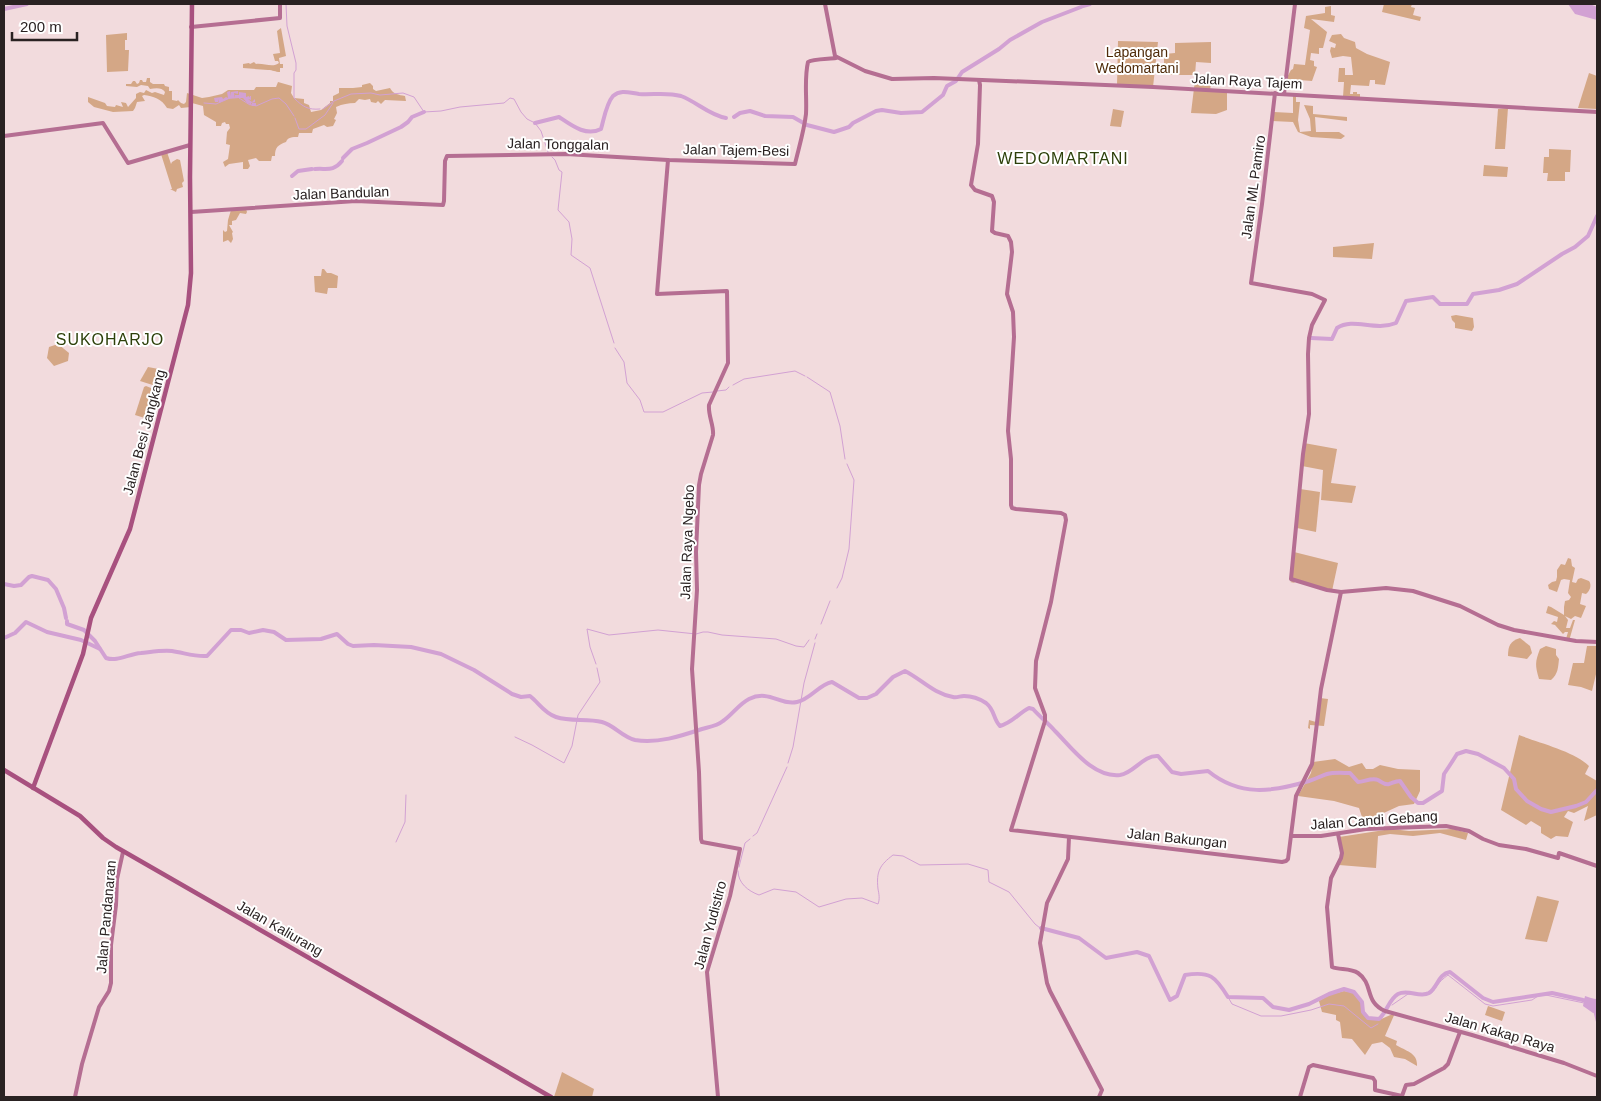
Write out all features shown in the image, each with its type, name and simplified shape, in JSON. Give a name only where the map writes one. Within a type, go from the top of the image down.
[{"type":"main road","name":"Jalan Besi Jangkang","points":[[33,788],[83,654],[91,618],[130,529],[150,447],[178,348],[190,293],[192,273],[190,144],[192,4]]},
{"type":"main road","name":"Jalan Kaliurang","points":[[4,770],[80,816],[103,838],[123,852],[552,1097]]},
{"type":"street","points":[[191,27],[280,18],[280,4]]},
{"type":"street","points":[[825,4],[834,57]]},
{"type":"street","points":[[1284,94],[1295,4]]},
{"type":"street","name":"Jalan Raya Tajem","points":[[834,57],[887,79],[959,79],[1275,93],[1597,112]]},
{"type":"street","name":"Jalan Tajem-Besi","points":[[668,160],[795,164],[805,121],[808,62],[810,60],[834,57]]},
{"type":"street","name":"Jalan Bakungan","points":[[981,80],[978,144],[971,185],[975,190],[992,196],[994,202],[992,230],[995,234],[1008,236],[1012,252],[1006,290],[1014,322],[1008,431],[1011,460],[1010,505],[1016,510],[1060,513],[1065,515],[1066,520],[1051,602],[1036,661],[1035,688],[1045,715],[1044,722],[1011,830],[1286,861],[1288,858],[1296,796],[1312,764],[1321,689],[1341,592]]},
{"type":"street","name":"Jalan ML Pamiro","points":[[1275,93],[1251,284],[1312,294],[1325,300],[1312,325],[1308,352],[1309,414],[1304,443],[1291,579],[1341,592]]},
{"type":"street","points":[[4,136],[103,123],[128,163],[190,144]]},
{"type":"street","name":"Jalan Tonggalan","points":[[447,156],[566,154],[668,160]]},
{"type":"street","name":"Jalan Bandulan","points":[[191,212],[356,201],[443,205],[445,161],[447,156]]},
{"type":"street","name":"Jalan Raya Ngebo","points":[[668,160],[657,294],[727,291],[728,363],[709,405],[710,418],[714,428],[699,485],[692,681],[702,842],[740,849]]},
{"type":"street","points":[[1341,592],[1386,588],[1413,591],[1460,606],[1498,625],[1514,630],[1576,641],[1597,642]]},
{"type":"street","name":"Jalan Candi Gebang","points":[[1291,836],[1321,836],[1366,829],[1446,826],[1469,831],[1499,845],[1526,849],[1558,858],[1559,852],[1597,866]]},
{"type":"street","name":"Jalan Kakap Raya","points":[[1338,834],[1342,858],[1330,878],[1327,908],[1331,966],[1333,968],[1358,973],[1369,990],[1372,1002],[1380,1009],[1564,1063],[1597,1076]]},
{"type":"street","points":[[1069,837],[1068,859],[1047,903],[1040,943],[1047,984],[1055,1003],[1102,1090],[1099,1097]]},
{"type":"street","name":"Jalan Yudistiro","points":[[718,1097],[707,972],[730,896],[740,849]]},
{"type":"street","name":"Jalan Pandanaran","points":[[75,1097],[82,1064],[99,1007],[109,991],[111,983],[111,945],[117,879],[123,852]]},
{"type":"street","points":[[1300,1097],[1310,1065],[1373,1078],[1375,1090],[1402,1096],[1406,1085],[1414,1084],[1448,1064],[1460,1032]]},
{"type":"green space","points":[[1384,4],[1412,4],[1411,7],[1415,8],[1413,15],[1421,17],[1420,21],[1382,12]]},
{"type":"green space","points":[[1331,6],[1331,15],[1335,16],[1334,22],[1311,19],[1327,32],[1323,48],[1319,48],[1319,54],[1311,53],[1310,60],[1314,61],[1314,66],[1317,67],[1312,81],[1286,79],[1294,64],[1305,65],[1310,30],[1304,28],[1306,16],[1325,13],[1325,7]]},
{"type":"green space","points":[[281,28],[286,56],[279,58],[280,64],[283,64],[280,72],[243,68],[243,64],[254,62],[256,64],[271,65],[279,63],[275,61],[273,54],[280,53],[277,31]]},
{"type":"green space","points":[[127,33],[125,50],[129,50],[128,71],[107,72],[106,35]]},
{"type":"green space","points":[[1341,34],[1344,38],[1355,42],[1356,48],[1390,62],[1385,85],[1375,84],[1375,80],[1370,80],[1369,86],[1351,85],[1350,94],[1357,92],[1357,94],[1360,94],[1360,99],[1343,97],[1344,82],[1338,82],[1339,68],[1345,68],[1345,75],[1353,75],[1351,57],[1332,58],[1331,47],[1335,48],[1336,44],[1329,41],[1332,35]]},
{"type":"green space","name":"Lapangan Wedomartani","points":[[1118,41],[1158,42],[1153,87],[1117,86]]},
{"type":"green space","points":[[1211,42],[1211,63],[1196,62],[1195,75],[1170,75],[1169,71],[1164,69],[1164,54],[1175,53],[1175,43]]},
{"type":"green space","points":[[1589,73],[1597,76],[1597,109],[1578,108]]},
{"type":"green space","points":[[147,78],[150,78],[150,82],[153,84],[164,84],[169,87],[169,91],[172,91],[172,100],[178,100],[184,104],[187,93],[202,98],[222,94],[228,90],[254,90],[256,87],[276,87],[278,82],[292,86],[291,93],[294,98],[304,99],[304,103],[309,105],[311,112],[321,110],[330,101],[333,101],[333,96],[339,93],[339,88],[362,87],[362,85],[370,83],[376,91],[390,88],[394,93],[405,96],[406,101],[385,100],[381,104],[378,101],[376,103],[371,102],[370,99],[359,99],[355,103],[336,107],[337,113],[334,119],[336,120],[333,126],[327,127],[324,125],[313,129],[312,133],[299,133],[298,137],[289,138],[278,147],[271,161],[259,161],[256,158],[248,160],[250,166],[248,169],[243,169],[243,162],[229,164],[225,167],[223,162],[228,159],[230,145],[226,144],[227,132],[230,128],[229,124],[225,122],[221,126],[216,126],[216,122],[204,115],[203,106],[192,103],[191,107],[181,108],[179,105],[173,109],[167,108],[157,98],[144,95],[142,96],[145,101],[137,102],[133,111],[113,112],[94,107],[88,102],[88,97],[105,103],[107,106],[115,107],[116,105],[123,107],[121,102],[126,103],[128,107],[136,98],[136,94],[144,93],[146,90],[164,95],[164,90],[150,89],[148,86],[126,86],[126,84],[131,84],[133,81],[137,84],[140,80],[146,82]]},
{"type":"green space","points":[[1195,80],[1211,83],[1210,91],[1227,92],[1227,110],[1216,114],[1191,113]]},
{"type":"green space","points":[[1293,95],[1296,95],[1296,102],[1300,102],[1298,120],[1300,132],[1311,131],[1310,119],[1304,105],[1313,106],[1313,114],[1347,117],[1347,121],[1315,117],[1316,132],[1339,132],[1345,136],[1341,139],[1311,137],[1298,132],[1293,122],[1272,121],[1274,112],[1293,113]]},
{"type":"green space","points":[[1508,108],[1505,149],[1495,149],[1498,109]]},
{"type":"green space","points":[[1113,109],[1124,111],[1121,127],[1110,126]]},
{"type":"green space","points":[[1549,149],[1571,150],[1570,172],[1565,172],[1565,181],[1547,181],[1548,173],[1543,173],[1544,157],[1549,157]]},
{"type":"green space","points":[[167,152],[171,164],[177,159],[180,160],[184,181],[182,183],[183,187],[177,189],[176,192],[170,189],[172,189],[161,154]]},
{"type":"green space","points":[[1484,165],[1508,167],[1507,177],[1483,176]]},
{"type":"green space","points":[[246,209],[246,214],[240,213],[236,220],[232,221],[232,225],[229,225],[233,232],[231,243],[228,240],[223,242],[223,230],[227,231],[231,210]]},
{"type":"green space","points":[[1374,243],[1372,259],[1333,257],[1333,247]]},
{"type":"green space","points":[[322,269],[327,273],[338,276],[337,288],[328,288],[327,294],[315,292],[314,276],[321,276]]},
{"type":"green space","points":[[1451,316],[1473,318],[1474,327],[1472,331],[1455,328],[1455,323]]},
{"type":"green space","points":[[58,344],[69,353],[68,361],[54,366],[47,358],[49,347]]},
{"type":"green space","points":[[148,367],[164,370],[159,387],[140,381]]},
{"type":"green space","points":[[146,386],[161,392],[151,420],[135,415],[144,387]]},
{"type":"green space","points":[[1304,443],[1337,449],[1331,483],[1356,486],[1352,503],[1321,500],[1323,470],[1302,466]]},
{"type":"green space","points":[[1300,489],[1320,492],[1316,532],[1297,528]]},
{"type":"green space","points":[[1294,552],[1338,563],[1332,591],[1293,581],[1295,583],[1290,582],[1292,581]]},
{"type":"green space","points":[[1568,558],[1571,559],[1572,566],[1575,568],[1572,582],[1576,583],[1581,578],[1590,583],[1586,594],[1582,593],[1580,604],[1586,606],[1581,618],[1575,616],[1571,619],[1565,616],[1568,620],[1566,628],[1570,628],[1573,620],[1575,620],[1569,641],[1566,639],[1568,632],[1563,634],[1555,625],[1551,624],[1554,621],[1557,622],[1558,617],[1546,613],[1548,606],[1564,615],[1565,601],[1571,597],[1568,593],[1570,580],[1561,580],[1557,592],[1549,589],[1548,585],[1556,581],[1557,570],[1561,564],[1565,565]]},
{"type":"green space","points":[[1520,638],[1530,646],[1532,653],[1527,659],[1508,656],[1510,644]]},
{"type":"green space","points":[[1546,646],[1556,649],[1556,655],[1559,659],[1558,668],[1551,680],[1539,679],[1536,667],[1540,649]]},
{"type":"green space","points":[[1587,646],[1597,646],[1597,670],[1592,691],[1568,685],[1573,663],[1584,663]]},
{"type":"green space","points":[[1320,698],[1328,699],[1324,726],[1310,725],[1310,729],[1308,728],[1309,720],[1316,722]]},
{"type":"green space","points":[[1519,735],[1575,756],[1589,766],[1585,774],[1597,781],[1597,815],[1584,821],[1588,806],[1574,813],[1568,811],[1564,817],[1573,822],[1568,837],[1556,836],[1551,839],[1541,833],[1541,827],[1531,821],[1526,825],[1501,810]]},
{"type":"green space","points":[[1335,759],[1349,767],[1362,763],[1366,769],[1373,769],[1380,765],[1398,769],[1420,770],[1420,791],[1414,804],[1399,806],[1375,817],[1375,827],[1364,829],[1359,808],[1334,801],[1298,796],[1311,773],[1313,762]]},
{"type":"green space","points":[[1391,829],[1409,831],[1453,829],[1468,833],[1466,840],[1440,833],[1413,836],[1390,834],[1378,836],[1376,868],[1339,865],[1342,860],[1339,837]]},
{"type":"green space","points":[[1537,896],[1559,901],[1547,942],[1525,939]]},
{"type":"green space","points":[[1344,991],[1354,993],[1362,1002],[1362,1012],[1369,1019],[1379,1020],[1395,1013],[1385,1036],[1397,1041],[1396,1045],[1413,1055],[1416,1058],[1417,1066],[1405,1059],[1394,1057],[1390,1048],[1382,1042],[1372,1044],[1365,1055],[1352,1039],[1342,1038],[1340,1022],[1336,1020],[1336,1015],[1322,1012],[1319,1001],[1329,995]]},
{"type":"green space","points":[[1488,1006],[1505,1012],[1502,1021],[1485,1015]]},
{"type":"green space","points":[[562,1072],[594,1089],[592,1097],[554,1097]]},
{"type":"shaded area","points":[[1568,4],[1590,4],[1597,7],[1597,20],[1575,14]]},
{"type":"shaded area","points":[[230,91],[231,96],[231,92],[238,91],[238,94],[234,93],[235,98],[235,95],[239,95],[239,92],[246,93],[246,97],[249,96],[249,98],[251,96],[251,100],[248,99],[252,102],[255,99],[255,102],[251,103],[252,105],[252,103],[256,103],[256,106],[252,106],[250,103],[248,104],[243,98],[228,99],[219,103],[218,99],[218,102],[215,102],[214,98],[228,98],[227,92]]},
{"type":"shaded area","points":[[1585,996],[1597,1000],[1597,1012],[1593,1013],[1583,1006]]},
{"type":"waterway","points":[[4,9],[27,4]]},
{"type":"waterway","points":[[286,4],[287,26],[296,63],[294,98],[306,107],[320,109]]},
{"type":"waterway","points":[[1083,6],[1090,4]]},
{"type":"waterway","points":[[734,117],[740,113],[750,111],[765,116],[793,117],[807,125],[834,132],[849,127],[876,111],[922,112],[943,95],[947,86],[956,81],[962,72],[1010,40],[1042,22],[1081,7]]},
{"type":"waterway","points":[[535,123],[559,117],[584,131],[590,132],[601,129],[611,99],[616,94],[622,92],[681,96],[714,114],[726,118]]},
{"type":"waterway","points":[[323,109],[334,101],[351,94],[371,93],[380,95],[403,93],[414,97],[424,112],[504,103],[510,98],[514,99],[521,112],[527,119],[535,123],[541,131],[548,152]]},
{"type":"waterway","points":[[204,103],[216,104],[230,98]]},
{"type":"waterway","points":[[239,98],[250,105]]},
{"type":"waterway","points":[[256,106],[279,98],[286,104],[294,116]]},
{"type":"waterway","points":[[295,118],[299,129],[306,129],[325,115],[333,103]]},
{"type":"waterway","points":[[343,158],[352,149],[401,127],[412,117],[424,112]]},
{"type":"waterway","points":[[552,157],[562,172],[558,210],[569,222],[572,239],[571,255],[590,268],[614,343]]},
{"type":"waterway","points":[[315,169],[333,168],[342,161]]},
{"type":"waterway","points":[[292,176],[298,171],[312,169]]},
{"type":"waterway","points":[[1311,338],[1332,339],[1337,328],[1344,325],[1380,326],[1396,323],[1406,301],[1433,297],[1440,304],[1467,304],[1473,294],[1499,290],[1517,284],[1575,247],[1588,236],[1597,216]]},
{"type":"waterway","points":[[615,348],[624,362],[627,383],[640,400],[644,412],[663,412],[702,393],[713,392]]},
{"type":"waterway","points":[[733,385],[744,379],[795,371],[805,376]]},
{"type":"waterway","points":[[807,377],[830,392],[840,426],[845,459]]},
{"type":"waterway","points":[[717,391],[726,390],[729,387]]},
{"type":"waterway","points":[[837,588],[842,578],[849,549],[854,480],[847,464]]},
{"type":"waterway","points":[[4,584],[21,585],[32,576],[48,580],[56,589],[66,618]]},
{"type":"waterway","points":[[821,624],[830,601]]},
{"type":"waterway","points":[[67,621],[67,624],[84,630],[95,641],[106,658],[110,659],[164,651],[207,656],[231,630],[241,630],[249,633],[263,630],[274,632],[286,640],[321,639],[337,634],[353,646],[411,647],[441,654],[474,670],[512,694],[521,697],[530,696],[556,717],[602,722],[630,738],[643,741],[669,739],[716,725],[726,719],[745,701],[756,696],[769,697],[791,703],[797,702],[832,682],[859,698],[867,698],[876,694],[893,677],[905,671],[940,693],[954,697],[976,698],[984,702],[989,706],[1000,726],[1008,723],[1029,708],[1033,709],[1092,767],[1110,775],[1125,774],[1153,756],[1158,756],[1172,772],[1181,774],[1208,771],[1232,785],[1257,790],[1269,790],[1295,785],[1330,773],[1350,773],[1358,782],[1371,779],[1376,779],[1384,784],[1400,781],[1411,797],[1418,803],[1423,803],[1442,791],[1444,774],[1457,754],[1466,751],[1478,754],[1504,768],[1514,779],[1516,789],[1527,801],[1551,812],[1586,802],[1597,790]]},
{"type":"waterway","points":[[4,638],[15,633],[26,622],[47,632],[81,640],[100,649]]},
{"type":"waterway","points":[[596,664],[590,647],[587,629],[609,635],[658,630],[696,634],[708,632],[722,635],[776,639],[804,647],[809,640]]},
{"type":"waterway","points":[[815,639],[817,634]]},
{"type":"waterway","points":[[788,763],[793,747],[804,683],[815,643]]},
{"type":"waterway","points":[[515,737],[564,763],[572,746],[578,715],[600,682],[597,668]]},
{"type":"waterway","points":[[753,836],[757,833],[787,767]]},
{"type":"waterway","points":[[396,842],[405,822],[406,795]]},
{"type":"waterway","points":[[739,867],[745,843],[750,839]]},
{"type":"waterway","points":[[738,871],[742,883],[759,895],[774,889],[796,892],[819,907],[846,899],[862,898],[878,904],[878,873],[882,865],[893,855],[903,856],[920,865],[968,864],[988,870],[989,882],[1009,892],[1040,928]]},
{"type":"waterway","points":[[1041,928],[1079,938],[1106,958],[1137,952],[1149,956],[1170,1000],[1177,996],[1185,975],[1200,974],[1215,980],[1228,997],[1263,998],[1273,1007],[1289,1010],[1309,1004],[1344,989],[1354,992],[1362,1002],[1363,1012],[1368,1018],[1379,1019],[1392,999],[1398,994],[1406,992],[1422,995],[1429,993],[1440,978],[1450,972],[1483,998],[1493,1002],[1552,993],[1597,1001]]},
{"type":"waterway","points":[[1392,1005],[1408,994],[1430,994],[1448,975],[1485,1004],[1493,1006],[1532,1000],[1541,994],[1584,1003]]},
{"type":"waterway","points":[[1228,997],[1232,1004],[1261,1016],[1281,1016],[1329,1004],[1344,1006],[1371,1028],[1378,1024]]},
{"type":"waterway","points":[[1594,1009],[1597,1021]]},
{"type":"district","name":"WEDOMARTANI","points":[[1063,158]]},
{"type":"district","name":"SUKOHARJO","points":[[110,339]]}]
